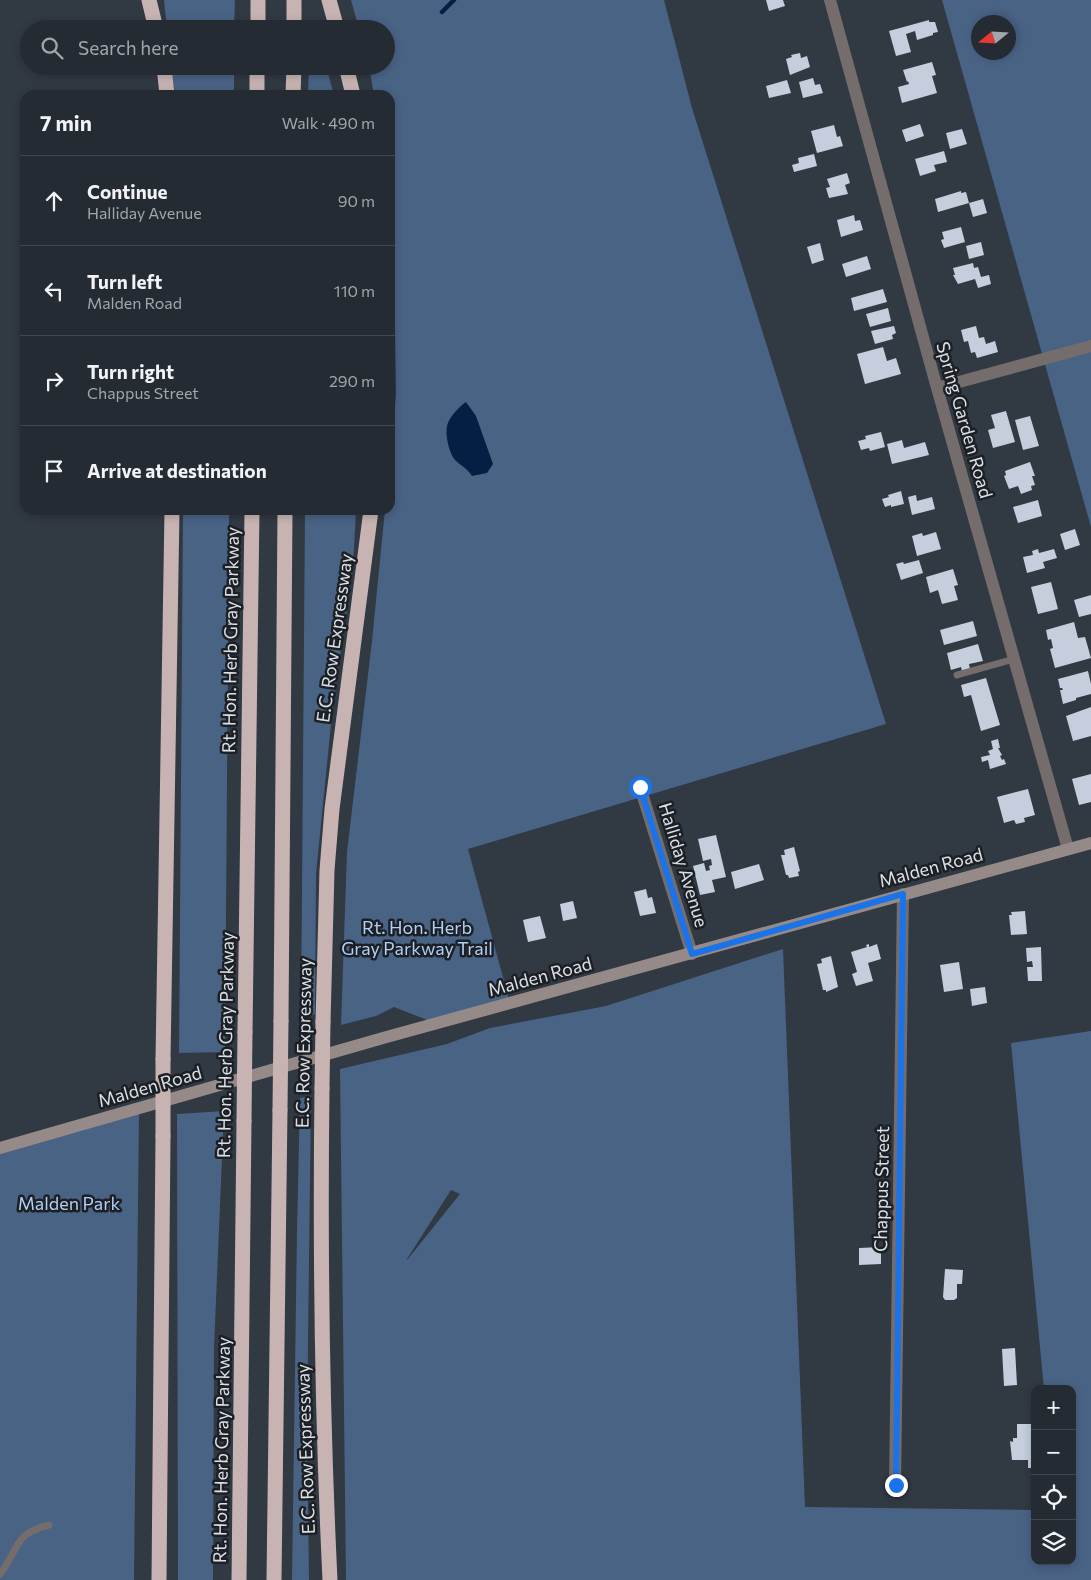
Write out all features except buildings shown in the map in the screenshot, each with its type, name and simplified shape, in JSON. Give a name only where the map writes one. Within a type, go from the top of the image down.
[{"type":"highway","points":[[149,0],[155,20]]},
{"type":"highway","points":[[156,0],[157,20]]},
{"type":"highway","points":[[258,0],[258,20]]},
{"type":"highway","points":[[294,0],[294,20]]},
{"type":"highway","points":[[329,0],[335,20]]},
{"type":"highway","points":[[165,75],[166,90]]},
{"type":"highway","points":[[257,90],[258,75]]},
{"type":"highway","points":[[293,90],[294,75]]},
{"type":"highway","points":[[348,75],[351,90]]},
{"type":"highway","points":[[159,1580],[163,1059],[172,515]]},
{"type":"highway","name":"Rt. Hon. Herb Gray Parkway","points":[[239,1580],[252,515]]},
{"type":"highway","points":[[274,1580],[281,1021],[284,515]]},
{"type":"highway","name":"E.C. Row Expressway","points":[[330,1580],[322,1340],[321,1221],[326,888],[332,809],[370,515]]},
{"type":"highway","points":[[159,1534],[164,1580]]},
{"type":"highway","points":[[323,1580],[328,1535]]},
{"type":"main road","name":"Malden Road","points":[[0,1148],[384,1038],[1091,842]]},
{"type":"street","name":"Spring Garden Road","points":[[830,0],[937,388],[1068,849]]},
{"type":"street","points":[[937,388],[1091,346]]},
{"type":"street","name":"Halliday Avenue","points":[[640,787],[692,954]]},
{"type":"street","name":"Chappus Street","points":[[896,1485],[903,894]]},
{"type":"lane","points":[[957,675],[1014,658]]},
{"type":"lane","points":[[0,1574],[20,1539],[36,1528],[49,1525]]},
{"type":"green space","points":[[164,0],[235,0],[234,20],[166,20]]},
{"type":"green space","name":"Rt. Hon. Herb Gray Parkway Trail","points":[[351,0],[664,0],[692,108],[886,724],[468,849],[510,1003],[435,1023],[394,1007],[376,1016],[341,1025],[347,852],[372,641],[385,515],[395,515],[395,90],[373,90],[371,75],[395,75],[395,20],[357,20]]},
{"type":"green space","points":[[942,0],[1091,0],[1091,527]]},
{"type":"green space","points":[[172,75],[234,75],[234,90],[174,90]]},
{"type":"green space","points":[[309,75],[328,75],[333,90],[308,90]]},
{"type":"green space","points":[[183,515],[229,515],[225,1052],[179,1053]]},
{"type":"green space","points":[[305,515],[356,515],[353,567],[333,704],[316,874],[315,1014],[301,1017]]},
{"type":"green space","points":[[783,949],[805,1507],[1031,1510],[1031,1565],[1076,1565],[1076,1385],[1044,1385],[1011,1043],[1091,1031],[1091,1580],[346,1580],[340,1069],[447,1044],[490,1028],[606,1006]],"holes":[[[451,1190],[460,1194],[407,1260]]]},
{"type":"green space","points":[[311,1096],[307,1427],[309,1580],[292,1580],[300,1098]]},
{"type":"green space","points":[[224,1111],[214,1348],[213,1580],[178,1580],[177,1114]]},
{"type":"green space","name":"Malden Park","points":[[139,1112],[134,1580],[0,1580],[0,1151]]},
{"type":"shaded area","points":[[466,402],[476,416],[493,464],[487,473],[472,476],[453,457],[447,439],[447,426],[450,419],[457,409]]},
{"type":"waterway","points":[[442,12],[454,0]]},
{"type":"route","points":[[640,787],[692,954],[903,894],[896,1485]]}]
